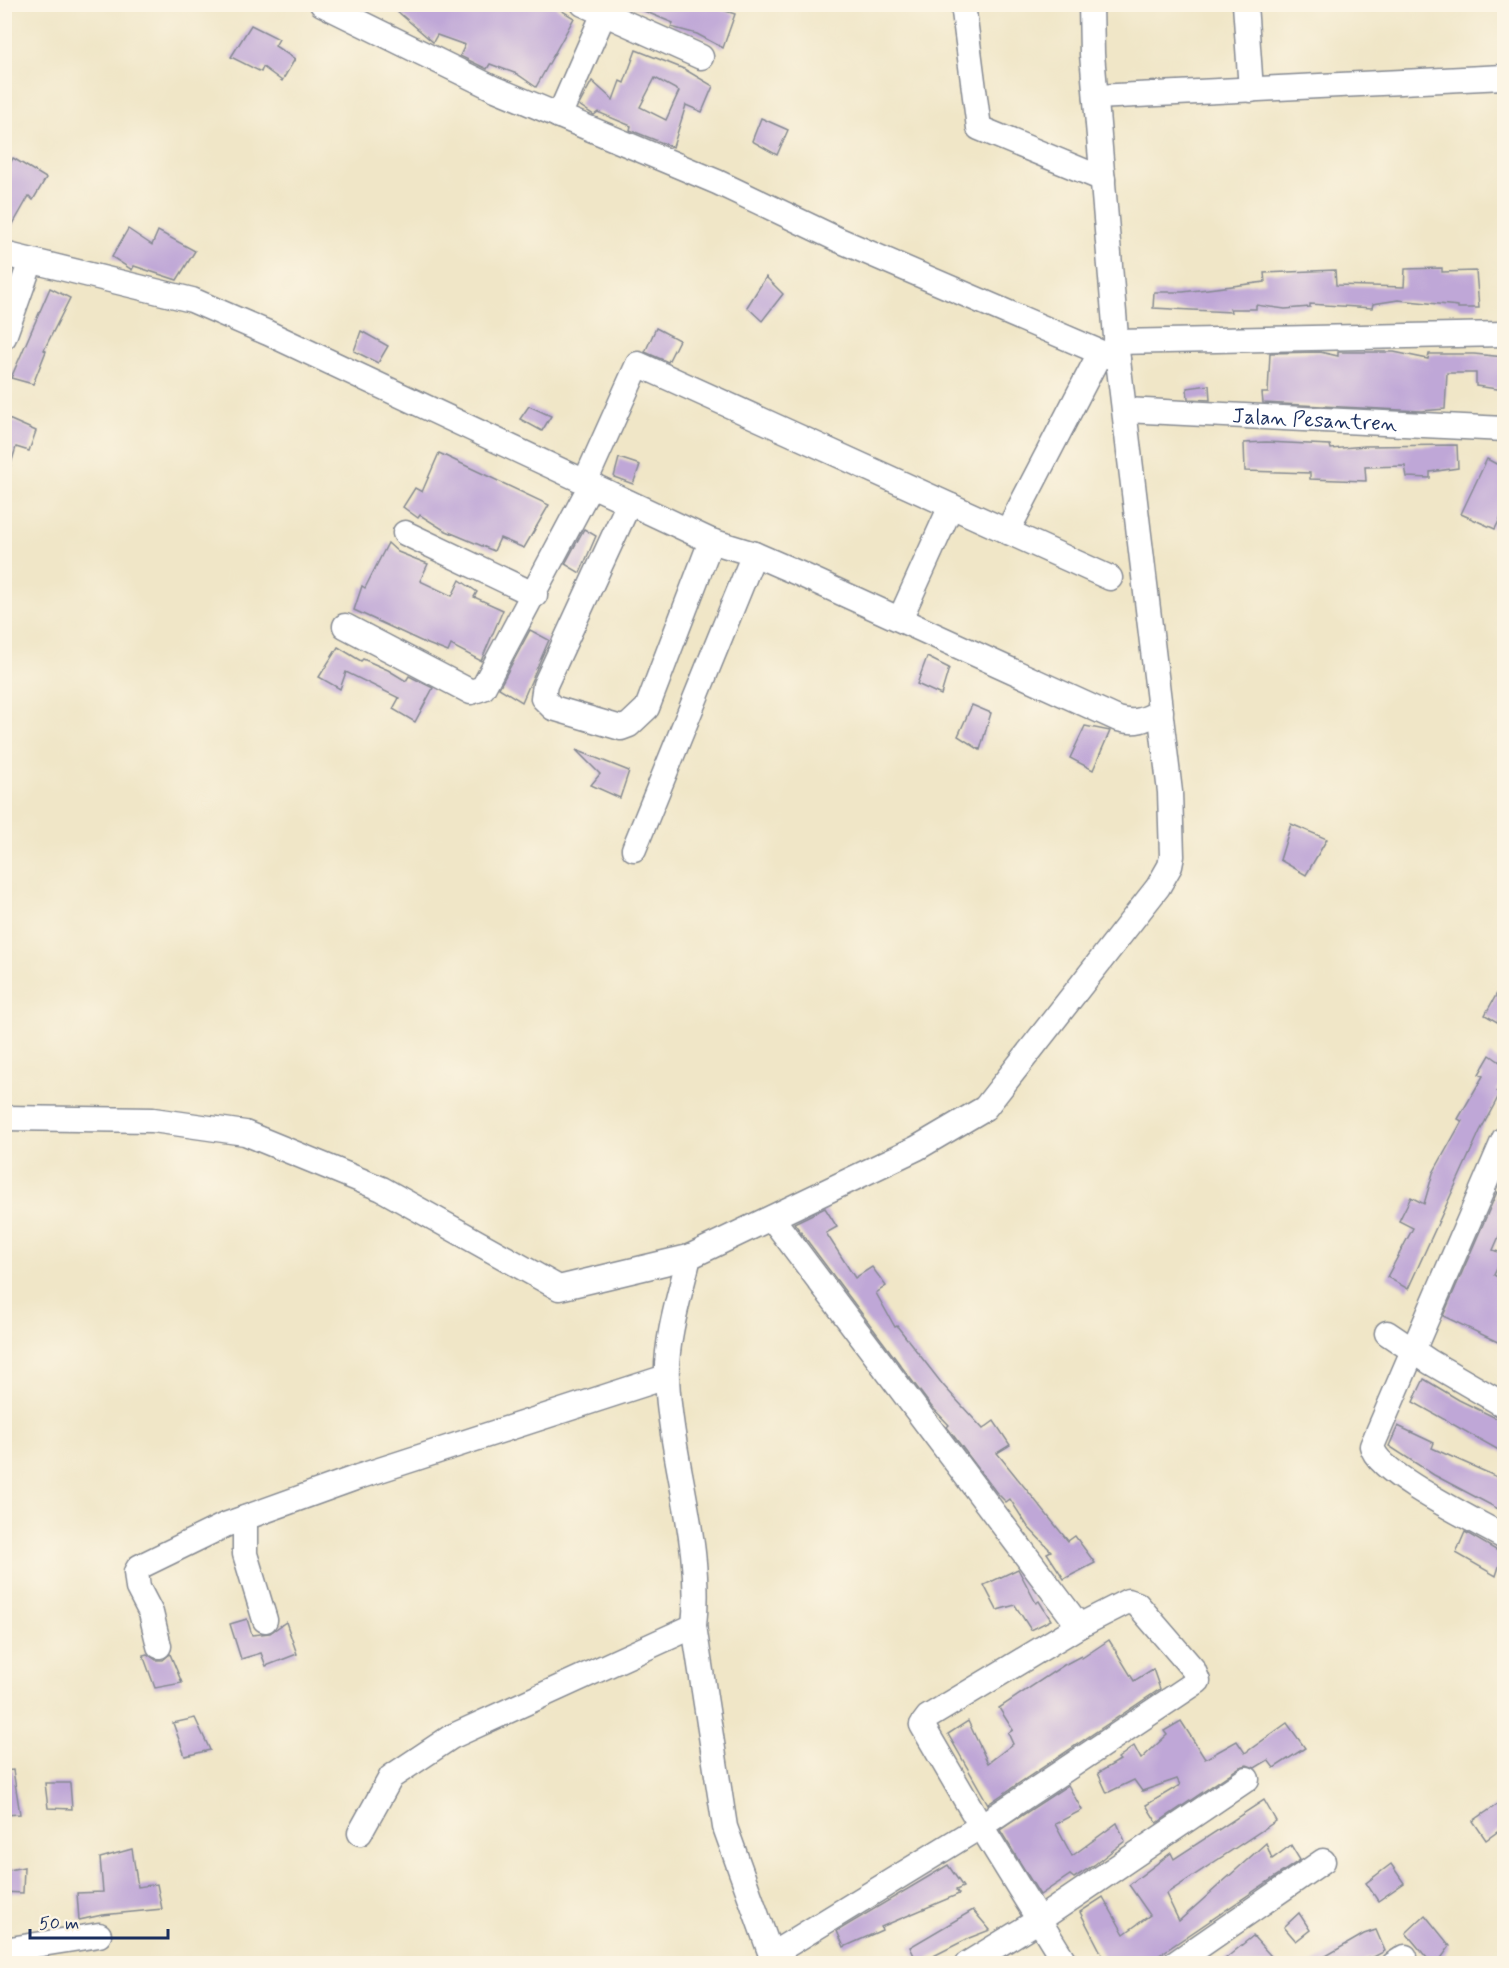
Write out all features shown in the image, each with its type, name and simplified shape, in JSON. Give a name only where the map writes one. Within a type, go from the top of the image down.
[{"type":"street","points":[[322,4],[493,88],[717,182],[839,240],[1111,351],[1504,334]]},
{"type":"street","points":[[963,4],[980,128],[1103,179]]},
{"type":"street","points":[[4,1118],[153,1120],[246,1133],[382,1189],[559,1288],[689,1257],[917,1148],[985,1108],[1147,904],[1170,866],[1172,856],[1170,792],[1125,410],[1111,351],[1103,179],[1090,4]]},
{"type":"street","points":[[1245,4],[1251,90]]},
{"type":"street","points":[[559,116],[598,8],[701,57]]},
{"type":"street","points":[[1096,97],[1504,77]]},
{"type":"street","points":[[4,254],[192,300],[268,333],[711,541],[754,554],[1118,719],[1131,723],[1141,722],[1161,711]]},
{"type":"street","points":[[4,337],[31,261]]},
{"type":"street","points":[[1007,532],[1111,351]]},
{"type":"street","points":[[345,626],[471,692],[479,691],[489,682],[535,595],[588,484],[638,364],[1110,578]]},
{"type":"street","name":"Jalan Pesantren","points":[[1125,410],[1504,429]]},
{"type":"street","points":[[629,503],[544,685],[543,698],[553,708],[621,728],[640,717],[647,708],[711,541]]},
{"type":"street","points":[[900,619],[951,506]]},
{"type":"street","points":[[405,533],[535,595]]},
{"type":"street","points":[[634,849],[754,554]]},
{"type":"street","points":[[1504,1139],[1372,1446],[1373,1454],[1381,1464],[1402,1479],[1504,1537]]},
{"type":"street","points":[[772,1218],[1079,1626]]},
{"type":"street","points":[[689,1257],[674,1319],[666,1377],[672,1426],[686,1498],[696,1606],[694,1626],[725,1827],[771,1959],[981,1826],[1198,1681],[1193,1669],[1137,1604],[1128,1601],[1079,1626],[928,1717],[922,1725],[981,1826],[1066,1964]]},
{"type":"street","points":[[1388,1334],[1504,1405]]},
{"type":"street","points":[[159,1646],[151,1613],[138,1588],[136,1572],[139,1567],[245,1518],[358,1476],[666,1377]]},
{"type":"street","points":[[245,1518],[245,1554],[265,1620]]},
{"type":"street","points":[[360,1833],[391,1777],[451,1737],[694,1626]]},
{"type":"street","points":[[967,1964],[1039,1920],[1247,1779]]},
{"type":"street","points":[[1174,1964],[1323,1861]]},
{"type":"street","points":[[4,1950],[99,1935]]},
{"type":"building","points":[[389,4],[551,4],[574,18],[536,87],[517,74],[490,64],[487,69],[460,56],[465,45],[437,35],[433,42]]},
{"type":"building","points":[[627,4],[704,4],[735,14],[723,48],[697,34],[671,27],[673,23]]},
{"type":"building","points":[[251,25],[279,39],[275,46],[295,59],[282,81],[263,67],[261,72],[231,57]]},
{"type":"building","points":[[636,50],[684,69],[713,86],[702,112],[686,105],[673,147],[630,130],[631,126],[598,112],[594,115],[579,105],[592,81],[613,100],[620,81],[624,83]],"holes":[[[655,78],[679,91],[666,120],[640,107]]]},
{"type":"building","points":[[761,118],[788,130],[777,155],[752,141]]},
{"type":"building","points":[[13,158],[46,178],[33,200],[29,196],[4,240],[4,191],[8,182],[4,176]]},
{"type":"building","points":[[128,229],[152,245],[158,231],[195,251],[177,280],[134,266],[132,270],[112,257]]},
{"type":"building","points":[[1442,268],[1442,272],[1476,271],[1479,308],[1458,308],[1458,306],[1398,300],[1373,304],[1372,308],[1310,304],[1310,307],[1285,309],[1256,305],[1256,309],[1230,309],[1231,312],[1153,308],[1154,292],[1183,292],[1265,282],[1264,273],[1335,270],[1336,285],[1404,287],[1405,269]]},
{"type":"building","points":[[766,277],[783,294],[762,321],[747,307]]},
{"type":"building","points":[[50,288],[70,298],[44,350],[46,351],[33,384],[11,378]]},
{"type":"building","points":[[656,328],[679,340],[668,362],[645,352]]},
{"type":"building","points":[[361,331],[388,346],[378,363],[354,351]]},
{"type":"building","points":[[1320,352],[1338,356],[1338,352],[1394,352],[1428,359],[1429,354],[1504,357],[1504,390],[1476,386],[1476,373],[1447,373],[1445,409],[1421,411],[1263,403],[1262,393],[1268,393],[1270,353]]},
{"type":"building","points":[[1209,385],[1210,400],[1188,399],[1187,388]]},
{"type":"building","points":[[529,406],[551,416],[542,431],[520,419]]},
{"type":"building","points":[[4,417],[36,431],[29,451],[16,447],[8,474],[4,473]]},
{"type":"building","points":[[1244,443],[1330,445],[1331,449],[1365,446],[1457,445],[1458,468],[1430,472],[1430,478],[1407,477],[1405,466],[1365,467],[1366,481],[1310,479],[1310,473],[1245,471]]},
{"type":"building","points":[[439,453],[549,505],[524,548],[500,538],[494,551],[444,530],[420,515],[418,518],[403,507],[415,488],[422,492]]},
{"type":"building","points":[[619,458],[640,465],[633,484],[614,477]]},
{"type":"building","points":[[1487,459],[1504,468],[1504,511],[1495,529],[1461,514]]},
{"type":"building","points":[[584,529],[596,536],[580,573],[565,564]]},
{"type":"building","points":[[388,543],[398,552],[428,564],[420,581],[452,596],[460,580],[477,592],[474,597],[503,610],[481,661],[451,645],[448,652],[423,642],[354,610],[362,586],[365,588]]},
{"type":"building","points":[[530,630],[549,640],[522,702],[499,688]]},
{"type":"building","points":[[338,647],[361,661],[363,659],[388,670],[406,681],[409,676],[433,688],[415,722],[393,709],[399,698],[346,672],[340,689],[319,677]]},
{"type":"building","points":[[927,657],[949,668],[941,695],[917,684]]},
{"type":"building","points":[[972,705],[991,713],[980,750],[958,736]]},
{"type":"building","points":[[1085,726],[1110,731],[1093,770],[1070,758]]},
{"type":"building","points":[[576,750],[629,771],[620,798],[591,785],[600,774]]},
{"type":"building","points":[[1291,824],[1327,839],[1306,875],[1280,860]]},
{"type":"building","points":[[1504,981],[1504,1026],[1485,1015]]},
{"type":"building","points":[[1490,1055],[1504,1065],[1504,1078],[1497,1091],[1501,1092],[1480,1131],[1408,1289],[1387,1277],[1413,1228],[1399,1221],[1411,1197],[1424,1204],[1433,1173],[1462,1121],[1458,1119],[1483,1076],[1479,1074]]},
{"type":"building","points":[[1497,1192],[1504,1195],[1504,1225],[1493,1250],[1504,1254],[1494,1275],[1504,1281],[1504,1345],[1443,1316]]},
{"type":"building","points":[[825,1208],[837,1227],[826,1233],[855,1278],[872,1267],[886,1286],[876,1293],[895,1327],[897,1326],[943,1385],[983,1429],[994,1421],[1010,1445],[997,1453],[1068,1541],[1075,1536],[1095,1563],[1064,1579],[1047,1553],[1051,1551],[1028,1527],[1010,1499],[1006,1502],[996,1492],[947,1427],[949,1425],[931,1406],[794,1223]]},
{"type":"building","points":[[1424,1379],[1459,1400],[1504,1422],[1504,1453],[1413,1402]]},
{"type":"building","points":[[1398,1426],[1434,1443],[1432,1448],[1504,1480],[1504,1512],[1434,1475],[1389,1446]]},
{"type":"building","points":[[1465,1532],[1503,1554],[1496,1576],[1456,1553]]},
{"type":"building","points":[[1018,1569],[1036,1603],[1039,1601],[1051,1620],[1031,1630],[1015,1605],[997,1610],[984,1585]]},
{"type":"building","points":[[247,1619],[252,1635],[270,1633],[286,1622],[297,1654],[266,1666],[261,1653],[241,1659],[230,1624]]},
{"type":"building","points":[[1109,1640],[1134,1681],[1153,1669],[1160,1689],[988,1804],[948,1734],[968,1721],[988,1763],[1013,1744],[1008,1733],[1013,1730],[999,1708],[1064,1665],[1081,1656],[1082,1658]]},
{"type":"building","points":[[147,1654],[156,1660],[163,1660],[170,1654],[182,1683],[155,1688],[143,1655]]},
{"type":"building","points":[[195,1718],[210,1750],[185,1756],[173,1723]]},
{"type":"building","points":[[1181,1721],[1205,1759],[1237,1741],[1245,1753],[1287,1723],[1305,1748],[1274,1768],[1268,1760],[1255,1768],[1247,1765],[1240,1767],[1157,1823],[1146,1805],[1180,1785],[1177,1779],[1142,1791],[1134,1780],[1107,1793],[1098,1773],[1120,1760],[1118,1758],[1134,1746],[1141,1759],[1167,1735],[1164,1731]]},
{"type":"building","points":[[13,1770],[20,1814],[4,1815],[4,1771]]},
{"type":"building","points":[[45,1783],[70,1783],[72,1809],[48,1808]]},
{"type":"building","points":[[1068,1785],[1082,1810],[1055,1824],[1072,1856],[1117,1823],[1125,1841],[1074,1878],[1070,1875],[1040,1895],[1000,1830]]},
{"type":"building","points":[[1264,1800],[1276,1821],[1166,1894],[1179,1921],[1266,1843],[1272,1859],[1291,1845],[1300,1860],[1146,1964],[1107,1964],[1080,1912],[1103,1897],[1124,1934],[1150,1915],[1129,1885],[1171,1853],[1174,1859]]},
{"type":"building","points":[[1504,1800],[1504,1827],[1486,1840],[1473,1821]]},
{"type":"building","points":[[132,1849],[138,1887],[157,1884],[162,1909],[102,1915],[79,1920],[77,1893],[103,1892],[100,1858]]},
{"type":"building","points":[[1391,1864],[1404,1883],[1378,1901],[1366,1883]]},
{"type":"building","points":[[948,1865],[963,1887],[956,1890],[959,1894],[881,1927],[882,1930],[844,1947],[837,1931]]},
{"type":"building","points":[[24,1867],[23,1893],[4,1892],[4,1871]]},
{"type":"building","points":[[973,1910],[990,1930],[918,1964],[910,1947]]},
{"type":"building","points":[[1299,1913],[1310,1930],[1296,1941],[1284,1927]]},
{"type":"building","points":[[1425,1915],[1450,1946],[1437,1964],[1432,1964],[1406,1933]]},
{"type":"building","points":[[1376,1930],[1385,1951],[1370,1959],[1369,1957],[1357,1964],[1312,1964],[1364,1934]]},
{"type":"building","points":[[1253,1936],[1278,1964],[1219,1964],[1243,1944]]}]
